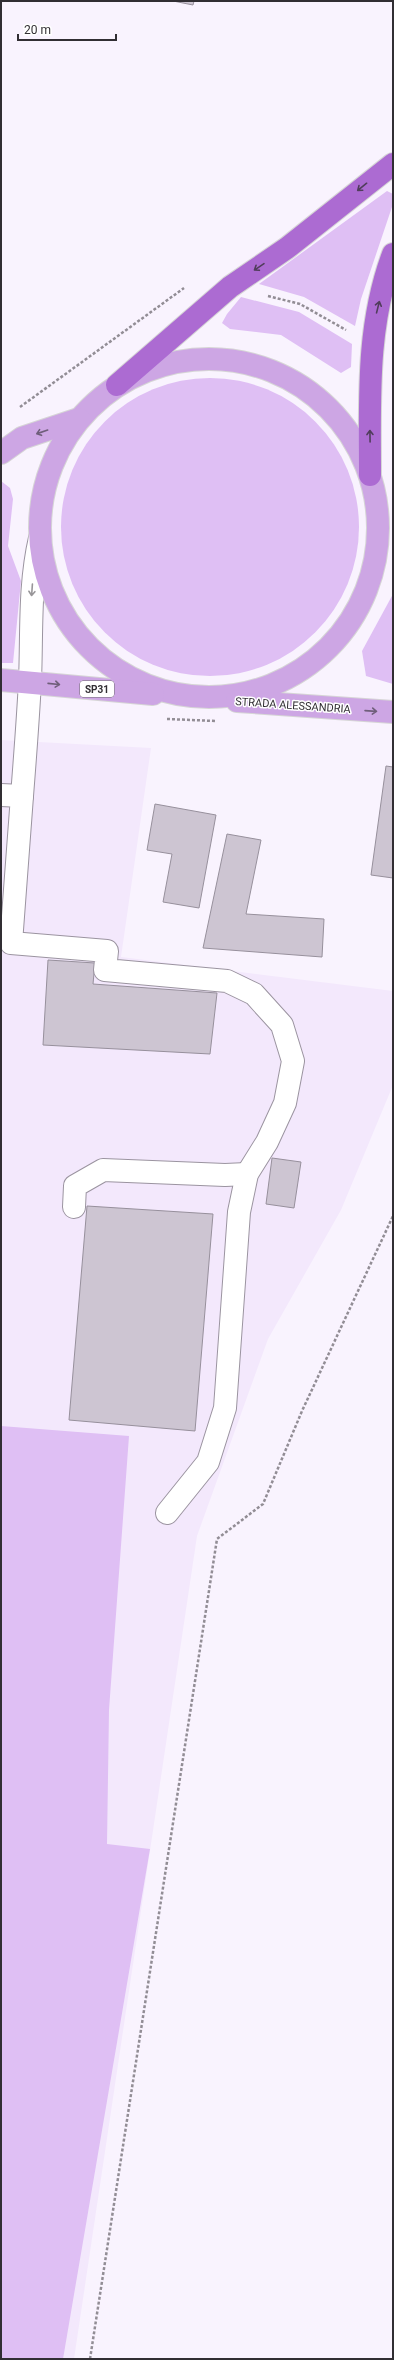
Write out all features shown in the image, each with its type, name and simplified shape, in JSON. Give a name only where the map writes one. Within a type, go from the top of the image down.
[{"type":"highway","points":[[117,385],[230,286],[287,248],[393,164]]},
{"type":"highway","points":[[370,475],[369,368],[371,344],[377,312],[393,254]]},
{"type":"main road","points":[[370,475],[379,530],[369,585],[342,634],[300,672],[249,694],[193,698],[146,686],[105,662],[72,628],[49,585],[40,538],[43,496],[56,455],[79,419],[117,385],[164,364],[215,358],[265,368],[311,392],[347,429],[393,516]]},
{"type":"main road","points":[[1,454],[22,438],[79,419]]},
{"type":"main road","name":"SP31","points":[[1,680],[193,698]]},
{"type":"main road","name":"STRADA ALESSANDRIA","points":[[193,698],[393,712]]},
{"type":"lane","points":[[40,538],[33,565],[30,682],[11,943],[107,951],[105,970],[228,981],[254,994],[282,1025],[294,1061],[285,1103],[267,1142],[246,1174],[239,1212],[225,1408],[208,1462],[167,1513]]},
{"type":"lane","points":[[1,795],[22,796]]},
{"type":"lane","points":[[74,1207],[75,1186],[103,1170],[225,1176],[246,1174]]},
{"type":"path","points":[[163,718],[218,721]]},
{"type":"path","points":[[90,2359],[217,1539],[263,1504],[302,1411],[393,1216]]},
{"type":"shaded area","points":[[387,191],[393,194],[393,204],[361,299],[355,326],[304,297],[259,284]]},
{"type":"shaded area","points":[[241,297],[299,312],[352,344],[351,367],[341,373],[281,335],[230,329],[222,323],[227,314]]},
{"type":"shaded area","points":[[195,378],[225,378],[253,384],[280,395],[316,421],[334,444],[348,470],[353,484],[359,512],[359,542],[353,570],[348,584],[334,610],[316,633],[280,659],[253,670],[225,676],[195,676],[167,670],[140,659],[104,633],[95,622],[78,597],[67,570],[61,542],[61,512],[67,484],[78,457],[104,421],[115,412],[140,395],[167,384]]},
{"type":"shaded area","points":[[1,481],[10,488],[13,499],[8,546],[21,581],[13,663],[1,663]]},
{"type":"shaded area","points":[[393,594],[393,684],[366,676],[362,651]]},
{"type":"shaded area","points":[[1,740],[151,748],[121,957],[393,991],[393,1085],[341,1210],[268,1339],[197,1536],[74,2359],[1,2359]]},
{"type":"shaded area","points":[[1,1426],[129,1436],[109,1710],[107,1844],[150,1849],[63,2359],[1,2359]]},
{"type":"building","points":[[173,1],[194,1],[193,5]]},
{"type":"building","points":[[386,766],[393,767],[393,878],[371,875]]},
{"type":"building","points":[[155,804],[216,815],[199,908],[163,902],[172,854],[147,850]]},
{"type":"building","points":[[227,834],[261,840],[246,914],[324,919],[322,957],[203,948]]},
{"type":"building","points":[[48,960],[95,963],[93,984],[217,993],[210,1054],[43,1045]]},
{"type":"building","points":[[272,1158],[301,1162],[294,1208],[266,1204]]},
{"type":"building","points":[[87,1206],[213,1214],[195,1431],[69,1420]]}]
